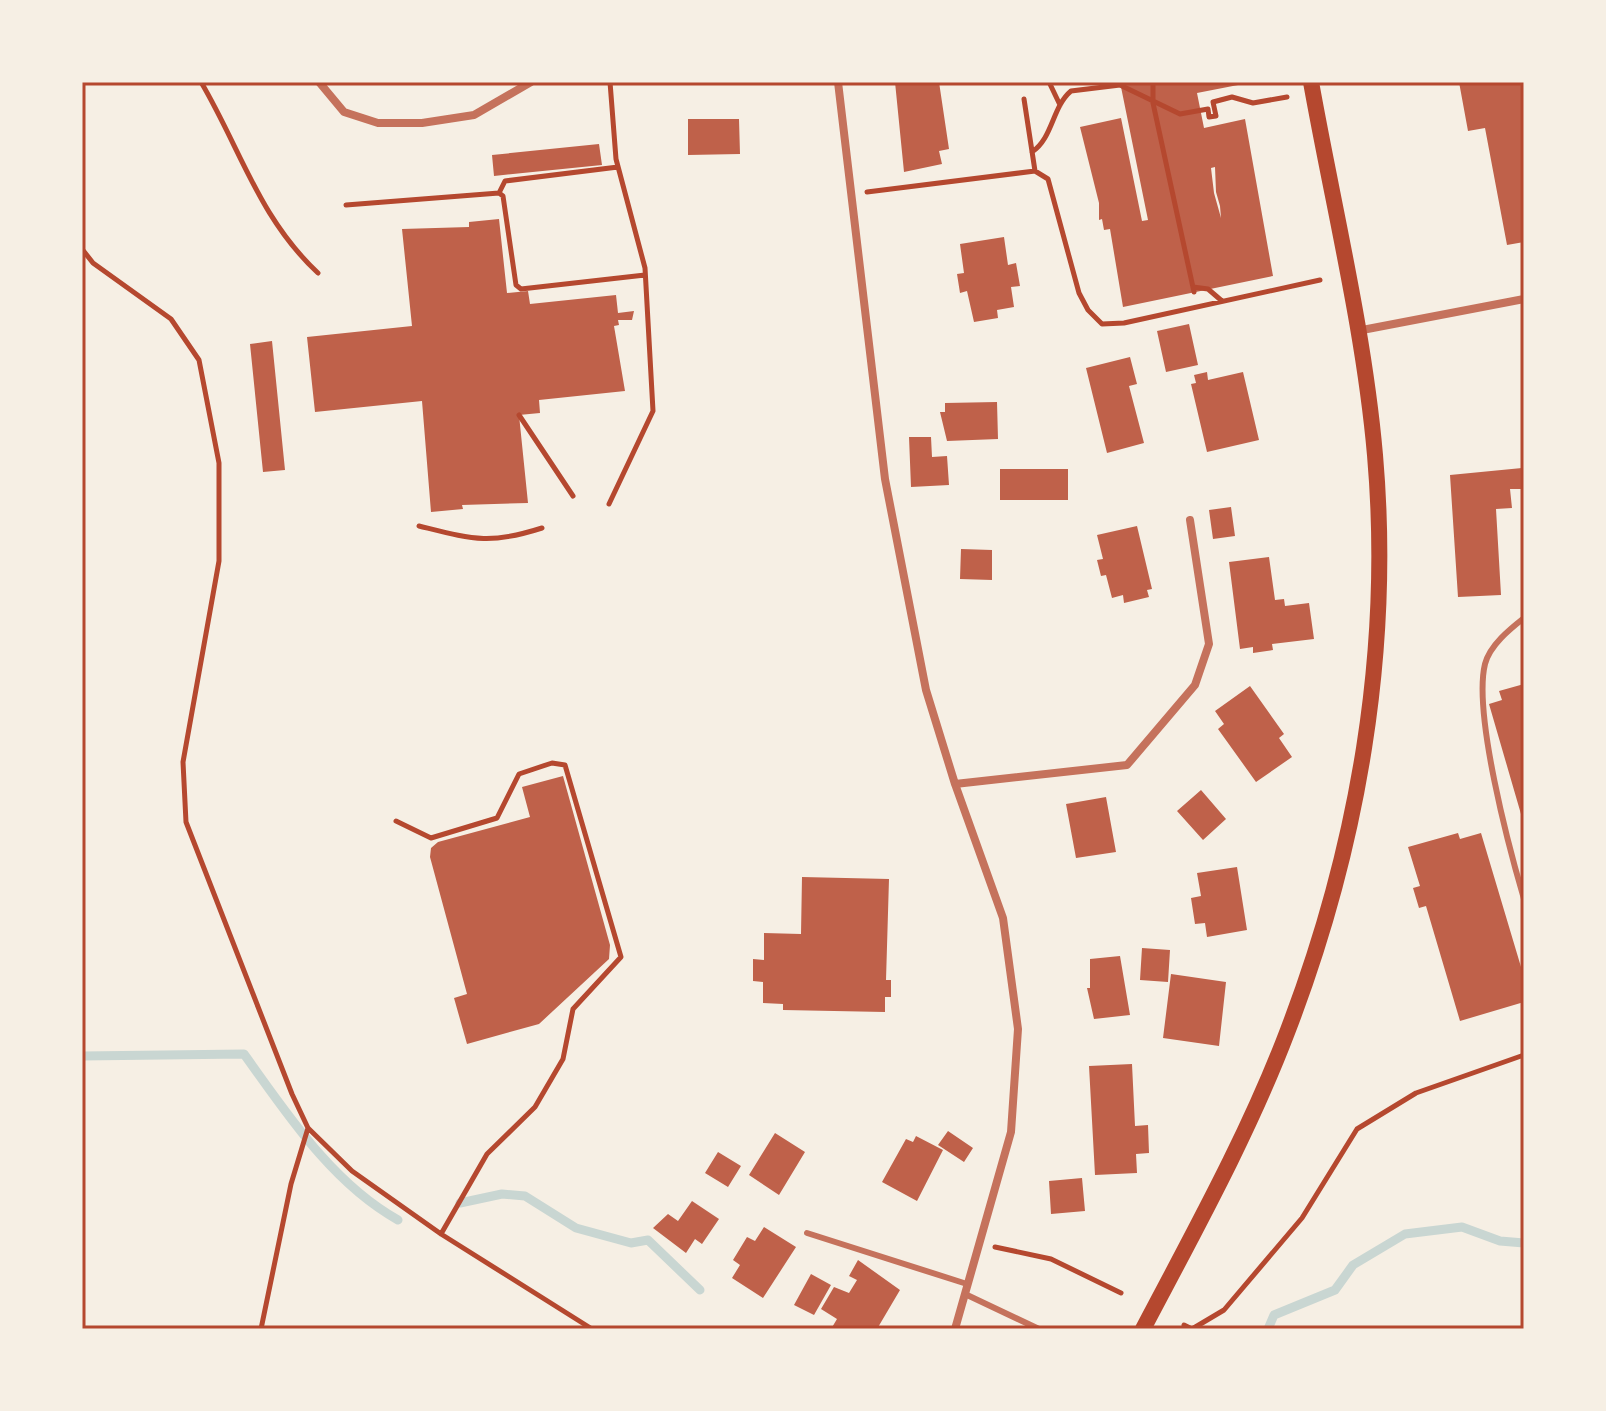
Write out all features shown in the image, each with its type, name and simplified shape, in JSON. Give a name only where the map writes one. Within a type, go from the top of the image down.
[{"type":"main road","points":[[1143,1329],[1249,1120],[1287,1033],[1329,910],[1349,834],[1363,759],[1378,593],[1375,453],[1357,331],[1311,82]]},
{"type":"street","points":[[319,82],[344,112],[378,123],[422,123],[474,115],[531,82]]},
{"type":"street","points":[[838,82],[885,479],[926,690],[955,784],[1003,918],[1018,1029],[1011,1132],[955,1329]]},
{"type":"street","points":[[1357,331],[1524,299]]},
{"type":"street","points":[[955,784],[1127,765],[1195,685],[1209,644],[1190,520]]},
{"type":"lane","points":[[1524,618],[1504,634],[1485,660],[1481,691],[1507,841],[1524,899]]},
{"type":"lane","points":[[807,1233],[967,1284]]},
{"type":"lane","points":[[965,1294],[1039,1329]]},
{"type":"path","points":[[201,82],[228,128],[261,203],[289,246],[318,273]]},
{"type":"path","points":[[609,504],[653,411],[645,275],[618,167],[610,82]]},
{"type":"path","points":[[1049,82],[1060,105]]},
{"type":"path","points":[[1153,82],[1153,103],[1193,290],[1217,294],[1222,301]]},
{"type":"path","points":[[1032,152],[1041,146],[1060,105],[1071,91],[1120,85],[1180,114],[1208,109],[1209,117],[1216,116],[1213,102],[1232,97],[1253,103],[1287,97]]},
{"type":"path","points":[[1024,99],[1035,171]]},
{"type":"path","points":[[499,193],[505,181],[618,167]]},
{"type":"path","points":[[850,194],[1035,171],[1048,179],[1079,293],[1088,310],[1102,324],[1124,323],[1320,280]]},
{"type":"path","points":[[346,205],[499,193],[503,196],[516,285],[521,289],[645,275]]},
{"type":"path","points":[[82,249],[93,263],[171,319],[199,360],[219,463],[219,561],[183,762],[186,822],[308,1128],[352,1171],[441,1234],[592,1329]]},
{"type":"path","points":[[519,415],[573,496]]},
{"type":"path","points":[[419,526],[473,539],[503,541],[542,528]]},
{"type":"path","points":[[396,821],[431,838],[497,818],[519,774],[552,763],[565,765],[621,957],[573,1009],[563,1059],[535,1107],[487,1154],[441,1234]]},
{"type":"path","points":[[1184,1325],[1192,1329],[1224,1310],[1302,1218],[1357,1129],[1416,1093],[1524,1055]]},
{"type":"path","points":[[261,1329],[291,1184],[308,1128]]},
{"type":"path","points":[[979,1243],[1051,1259],[1121,1293]]},
{"type":"building","points":[[895,82],[939,82],[949,149],[939,151],[942,164],[904,172]]},
{"type":"building","points":[[1120,82],[1237,82],[1238,85],[1197,93],[1204,128],[1245,119],[1273,276],[1123,307],[1110,229],[1104,230],[1102,219],[1099,220],[1099,203],[1080,127],[1121,118],[1142,221],[1148,220]],"holes":[[[1215,167],[1220,206],[1221,218],[1211,168]]]},
{"type":"building","points":[[1459,82],[1521,82],[1524,242],[1507,245],[1485,128],[1468,131]]},
{"type":"building","points":[[688,119],[739,119],[740,154],[688,155]]},
{"type":"building","points":[[599,144],[602,165],[494,176],[492,155]]},
{"type":"building","points":[[499,219],[507,293],[528,291],[530,304],[616,295],[618,313],[634,311],[632,320],[618,320],[619,325],[614,326],[625,391],[539,400],[540,413],[519,415],[528,503],[462,505],[463,509],[431,512],[422,401],[315,412],[307,337],[412,326],[402,229],[469,227],[469,222]]},
{"type":"building","points":[[1004,237],[1008,265],[1016,263],[1020,286],[1011,287],[1014,307],[997,310],[998,318],[974,322],[967,291],[960,293],[957,274],[964,273],[960,244]]},
{"type":"building","points":[[1189,324],[1198,365],[1166,372],[1157,331]]},
{"type":"building","points":[[272,341],[285,470],[263,472],[250,344]]},
{"type":"building","points":[[1130,357],[1137,384],[1129,386],[1144,443],[1107,453],[1086,368]]},
{"type":"building","points":[[1207,372],[1208,380],[1243,372],[1259,440],[1207,452],[1191,384],[1196,383],[1194,375]]},
{"type":"building","points":[[997,402],[998,439],[947,441],[940,412],[945,412],[945,403]]},
{"type":"building","points":[[909,437],[931,437],[932,457],[947,456],[949,485],[911,487]]},
{"type":"building","points":[[1522,468],[1523,489],[1510,489],[1512,508],[1496,509],[1501,595],[1458,597],[1450,475]]},
{"type":"building","points":[[1000,469],[1068,469],[1068,500],[1000,500]]},
{"type":"building","points":[[1231,507],[1235,536],[1213,539],[1209,510]]},
{"type":"building","points":[[1137,526],[1152,589],[1147,590],[1149,597],[1124,603],[1123,595],[1112,598],[1106,575],[1101,576],[1097,560],[1103,559],[1097,535]]},
{"type":"building","points":[[961,549],[992,550],[992,580],[960,579]]},
{"type":"building","points":[[1269,557],[1275,600],[1284,599],[1285,606],[1309,603],[1314,639],[1272,644],[1273,650],[1253,653],[1253,647],[1240,649],[1229,562]]},
{"type":"building","points":[[1524,684],[1523,821],[1489,704],[1502,700],[1499,691]]},
{"type":"building","points":[[1250,686],[1284,734],[1279,738],[1292,757],[1256,782],[1218,729],[1224,724],[1215,711]]},
{"type":"building","points":[[563,776],[610,945],[609,959],[539,1024],[467,1044],[454,998],[467,994],[430,857],[431,848],[438,842],[530,817],[522,787]]},
{"type":"building","points":[[1201,790],[1226,819],[1203,840],[1177,811]]},
{"type":"building","points":[[1106,797],[1116,852],[1076,858],[1066,804]]},
{"type":"building","points":[[1458,833],[1460,839],[1481,833],[1524,977],[1524,1002],[1460,1021],[1426,906],[1419,908],[1413,888],[1420,886],[1408,847]]},
{"type":"building","points":[[1237,867],[1247,930],[1207,937],[1205,923],[1195,924],[1191,898],[1201,896],[1197,873]]},
{"type":"building","points":[[802,877],[889,879],[886,980],[891,980],[891,997],[885,997],[885,1012],[783,1010],[783,1004],[763,1003],[763,982],[753,981],[753,959],[764,960],[764,933],[801,934]]},
{"type":"building","points":[[1142,948],[1170,950],[1168,982],[1140,980]]},
{"type":"building","points":[[1120,956],[1130,1015],[1094,1019],[1087,988],[1090,988],[1090,959]]},
{"type":"building","points":[[1171,974],[1226,982],[1219,1046],[1163,1038]]},
{"type":"building","points":[[1132,1064],[1135,1126],[1148,1125],[1149,1153],[1136,1154],[1137,1173],[1095,1175],[1089,1066]]},
{"type":"building","points":[[948,1131],[973,1148],[964,1162],[938,1145]]},
{"type":"building","points":[[775,1133],[805,1152],[779,1195],[749,1175]]},
{"type":"building","points":[[916,1136],[943,1150],[917,1201],[882,1182],[906,1139],[913,1142]]},
{"type":"building","points":[[718,1152],[741,1166],[728,1187],[705,1173]]},
{"type":"building","points":[[1082,1178],[1085,1211],[1051,1214],[1049,1181]]},
{"type":"building","points":[[692,1201],[719,1219],[702,1244],[695,1239],[686,1253],[653,1228],[668,1214],[678,1221]]},
{"type":"building","points":[[764,1227],[796,1247],[763,1298],[732,1278],[740,1265],[733,1260],[747,1237],[755,1241]]},
{"type":"building","points":[[858,1260],[900,1290],[877,1329],[831,1329],[837,1319],[821,1309],[834,1287],[849,1293],[857,1280],[849,1276]]},
{"type":"building","points":[[811,1274],[831,1285],[814,1315],[794,1305]]},
{"type":"waterway","points":[[82,1056],[244,1054],[295,1124],[332,1167],[374,1205],[398,1220]]},
{"type":"waterway","points":[[460,1203],[502,1194],[525,1196],[576,1228],[631,1243],[648,1240],[700,1290]]},
{"type":"waterway","points":[[1268,1329],[1274,1315],[1335,1290],[1353,1265],[1405,1234],[1462,1227],[1500,1241],[1524,1243]]}]
